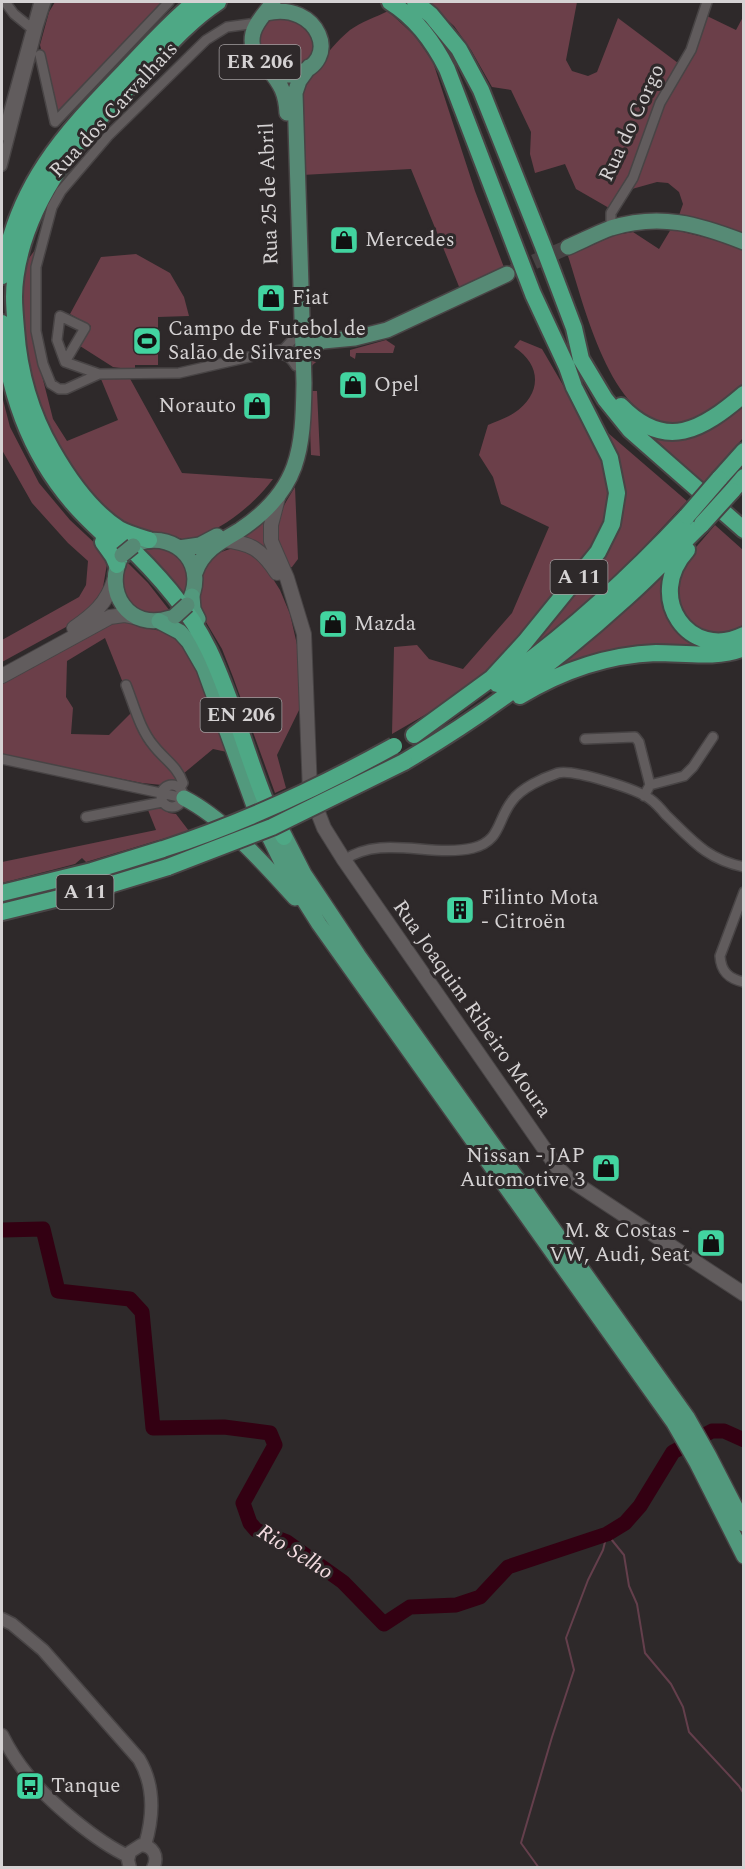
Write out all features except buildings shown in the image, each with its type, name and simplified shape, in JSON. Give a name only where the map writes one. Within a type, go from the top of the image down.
[{"type":"highway","points":[[2,276],[8,242],[19,211],[48,158],[94,103],[172,22],[195,2]]},
{"type":"highway","points":[[218,2],[184,30],[98,119],[60,166],[40,201],[27,233],[18,266],[11,339],[13,359],[26,408],[38,438],[51,461],[77,497],[156,573],[192,621],[208,647],[278,839]]},
{"type":"highway","name":"A 11","points":[[390,2],[419,26],[431,40],[447,69],[533,294],[574,387],[610,458],[616,492],[615,509],[606,538],[588,566],[503,667],[480,687],[414,735]]},
{"type":"highway","points":[[415,2],[438,22],[459,49],[481,90],[573,328],[581,359],[618,417],[666,463],[744,530]]},
{"type":"highway","points":[[14,296],[20,368],[43,434],[75,485],[106,519],[120,529],[149,540]]},
{"type":"highway","points":[[2,323],[6,361],[14,395],[23,422],[41,458],[72,501],[151,579],[194,636],[219,689],[278,839]]},
{"type":"highway","points":[[573,328],[619,404],[638,422],[652,429],[678,432],[691,430],[715,418],[744,394]]},
{"type":"highway","name":"A 11","points":[[567,367],[622,438],[744,543]]},
{"type":"highway","points":[[2,368],[20,431],[37,463],[61,496],[106,546],[117,568]]},
{"type":"highway","name":"A 11","points":[[2,912],[96,889],[168,867],[282,822],[404,762],[437,742],[564,651],[628,596],[694,520],[719,479],[744,451]]},
{"type":"highway","name":"A 11","points":[[2,893],[92,872],[219,830],[283,802],[414,735],[485,692],[566,632],[632,572],[732,491],[744,477]]},
{"type":"highway","name":"A 11","points":[[694,520],[698,536],[680,557],[670,580],[668,594],[672,609],[679,621],[699,637],[725,641],[744,635]]},
{"type":"highway","name":"EN 206","points":[[190,600],[197,619],[225,671],[288,875],[319,924],[680,1420]]},
{"type":"highway","name":"EN 206","points":[[159,621],[180,632],[189,642],[204,668],[254,806],[680,1420],[744,1524]]},
{"type":"highway","points":[[437,742],[468,727],[542,683],[589,664],[618,656],[657,653],[712,654],[744,648]]},
{"type":"highway","points":[[182,793],[233,835],[319,924]]},
{"type":"highway","name":"EN 206","points":[[703,1459],[744,1556]]},
{"type":"main road","name":"ER 206","points":[[285,6],[302,6],[319,28],[320,49],[316,59],[300,73],[279,74],[269,70],[260,63],[255,54],[252,44],[253,33],[266,12],[285,6]]},
{"type":"main road","name":"Rua 25 de Abril","points":[[298,331],[295,93],[299,81],[309,67]]},
{"type":"main road","name":"Rua 25 de Abril","points":[[195,573],[198,563],[205,555],[254,520],[278,498],[288,482],[299,451],[303,422],[286,100],[281,84],[269,70]]},
{"type":"main road","points":[[568,247],[611,228],[657,221],[690,223],[744,242]]},
{"type":"main road","points":[[300,362],[314,345],[323,341],[355,338],[387,330],[507,274]]},
{"type":"main road","points":[[298,331],[307,332],[323,341]]},
{"type":"main road","name":"Rua 25 de Abril","points":[[179,548],[200,545],[249,515],[273,493],[282,478],[292,449],[300,362]]},
{"type":"main road","name":"Rua 25 de Abril","points":[[278,498],[271,525],[271,541],[294,598],[304,634],[310,792],[324,828],[346,863]]},
{"type":"main road","points":[[2,668],[54,641],[89,617],[107,598],[117,568],[133,546],[149,540],[160,540],[179,548],[187,555],[195,573],[195,589],[190,600],[175,616],[159,621],[124,615],[110,617],[2,676]]},
{"type":"main road","name":"Rua 25 de Abril","points":[[223,540],[257,548],[294,598]]},
{"type":"main road","points":[[117,568],[116,592],[121,603],[139,618]]},
{"type":"main road","name":"Rua Joaquim Ribeiro Moura","points":[[346,863],[557,1167],[569,1179],[744,1294]]},
{"type":"street","points":[[5,2],[14,14],[30,27]]},
{"type":"street","points":[[2,136],[30,27],[39,2]]},
{"type":"street","points":[[2,166],[46,2]]},
{"type":"street","points":[[40,55],[55,122],[169,2]]},
{"type":"street","name":"Rua do Corgo","points":[[611,228],[611,213],[633,178],[653,119],[691,50],[707,2]]},
{"type":"street","name":"Rua dos Carvalhais","points":[[99,374],[66,389],[58,389],[51,384],[43,364],[36,331],[36,267],[52,207],[61,191],[108,136],[206,40],[227,27],[266,12]]},
{"type":"street","points":[[60,316],[85,328],[64,362],[57,340],[60,316]]},
{"type":"street","name":"Rua dos Carvalhais","points":[[64,362],[99,374],[179,373],[284,349],[298,331]]},
{"type":"street","points":[[269,353],[285,354],[300,362]]},
{"type":"street","points":[[86,817],[182,793],[181,775],[153,746],[126,686]]},
{"type":"street","points":[[585,740],[635,736],[639,742],[650,785],[644,796]]},
{"type":"street","points":[[650,785],[684,776],[693,767],[713,737]]},
{"type":"street","points":[[2,759],[162,797]]},
{"type":"street","points":[[346,863],[357,851],[366,849],[385,847],[465,850],[481,846],[492,839],[514,798],[538,782],[561,772],[567,772],[591,777],[649,798],[701,849],[714,858],[744,867]]},
{"type":"street","points":[[744,892],[720,956],[726,975],[744,982]]},
{"type":"street","points":[[2,1619],[12,1624],[43,1650],[139,1759],[147,1772],[151,1787],[151,1823],[145,1845]]},
{"type":"street","points":[[2,1735],[22,1768],[74,1819],[129,1862],[136,1846],[145,1845],[155,1853],[155,1867]]},
{"type":"shaded area","points":[[55,2],[163,2],[61,112],[56,112],[40,45],[49,12]]},
{"type":"shaded area","points":[[427,2],[577,2],[566,60],[572,71],[588,76],[597,72],[618,18],[678,63],[626,186],[609,208],[576,189],[565,164],[535,173],[530,154],[531,132],[511,90],[492,87],[454,26]]},
{"type":"shaded area","points":[[388,11],[415,36],[433,62],[475,191],[505,270],[460,289],[411,169],[302,175],[301,94],[304,86],[329,51],[350,30]]},
{"type":"shaded area","points":[[293,13],[316,40],[311,58],[304,64],[286,70],[269,64],[258,47],[261,28],[266,20]]},
{"type":"shaded area","points":[[707,16],[736,30],[743,17],[743,237],[678,218],[683,204],[679,192],[668,183],[657,182],[632,189],[655,122],[692,54]]},
{"type":"shaded area","points":[[671,229],[724,242],[743,250],[743,385],[707,414],[681,423],[657,421],[637,408],[620,388],[605,362],[593,333],[568,256],[615,235],[633,232],[659,249]]},
{"type":"shaded area","points":[[37,247],[33,264],[32,336],[53,419],[67,441],[118,420],[101,379],[128,375],[182,473],[273,479],[256,499],[237,515],[192,541],[160,532],[139,532],[105,512],[52,442],[27,374],[22,298],[27,261]]},
{"type":"shaded area","points":[[136,254],[170,273],[184,297],[189,316],[158,317],[158,365],[135,365],[135,370],[113,367],[80,346],[91,326],[70,314],[101,257]]},
{"type":"shaded area","points":[[386,340],[395,346],[393,353],[356,353],[355,359],[350,356],[350,350]]},
{"type":"shaded area","points":[[520,340],[542,349],[574,404],[604,465],[610,490],[604,527],[580,562],[494,668],[449,701],[392,734],[394,647],[417,645],[429,659],[463,669],[512,613],[549,527],[501,504],[493,477],[479,455],[488,425],[514,413],[530,397],[534,389],[534,371],[530,362],[514,347]]},
{"type":"shaded area","points":[[317,351],[321,351],[321,360],[313,365],[310,376],[312,391],[317,391],[320,456],[311,455],[308,377],[308,365]]},
{"type":"shaded area","points":[[2,396],[10,427],[39,483],[70,520],[100,548],[106,557],[107,564],[102,593],[89,610],[66,627],[2,662],[2,640],[79,597],[86,585],[88,561],[68,543],[32,503],[2,450]]},
{"type":"shaded area","points":[[743,401],[743,438],[703,484],[649,433],[661,436]]},
{"type":"shaded area","points":[[608,433],[687,501],[613,580],[520,657],[607,551],[618,529],[625,497]]},
{"type":"shaded area","points":[[295,487],[298,559],[292,567],[288,568],[279,545],[277,526]]},
{"type":"shaded area","points":[[267,520],[269,553],[241,537]]},
{"type":"shaded area","points":[[715,525],[743,550],[743,629],[734,634],[705,634],[683,618],[673,595],[680,566]]},
{"type":"shaded area","points":[[153,547],[172,553],[184,564],[188,580],[182,600],[139,550]]},
{"type":"shaded area","points":[[237,547],[250,551],[263,563],[280,590],[290,614],[298,649],[302,704],[277,755],[286,788],[275,793],[222,649],[200,612],[199,606],[205,567],[215,556]]},
{"type":"shaded area","points":[[126,561],[148,583],[170,611],[145,612],[135,609],[128,603],[121,585]]},
{"type":"shaded area","points":[[665,572],[663,584],[669,615],[722,645],[548,673],[587,643]]},
{"type":"shaded area","points":[[120,619],[144,628],[168,632],[182,642],[201,678],[227,752],[213,749],[183,774],[157,747],[123,683],[105,638],[67,661],[66,697],[73,708],[71,734],[109,735],[134,710],[150,748],[180,781],[162,785],[142,783],[2,755],[2,681],[84,635]]},
{"type":"shaded area","points":[[163,807],[169,813],[176,814],[189,831],[86,862],[82,858],[75,864],[2,883],[2,862],[156,830],[148,810]]},
{"type":"waterway","name":"Rio Selho","points":[[2,1230],[43,1229],[58,1291],[130,1299],[142,1312],[153,1428],[224,1427],[270,1433],[275,1445],[243,1503],[250,1523],[256,1530],[287,1542],[343,1582],[384,1624],[410,1607],[456,1605],[480,1597],[508,1567],[607,1534],[625,1523],[640,1506],[673,1452],[712,1431],[724,1431],[744,1440]]},
{"type":"waterway","points":[[607,1534],[624,1555],[629,1586],[637,1604],[645,1653],[671,1684],[683,1707],[689,1732],[744,1794]]},
{"type":"waterway","points":[[539,1868],[521,1843],[574,1670],[566,1638],[588,1580],[603,1550],[607,1534]]},
{"type":"tunnel","points":[[513,271],[568,247]]},
{"type":"place","name":"Mercedes","points":[[344,240]]},
{"type":"place","name":"Fiat","points":[[271,298]]},
{"type":"place","name":"Campo de Futebol de Salão de Silvares","points":[[147,341]]},
{"type":"place","name":"Opel","points":[[353,385]]},
{"type":"place","name":"Norauto","points":[[257,406]]},
{"type":"place","name":"Mazda","points":[[333,624]]},
{"type":"place","name":"Filinto Mota - Citroën","points":[[460,910]]},
{"type":"place","name":"Nissan - JAP Automotive 3","points":[[606,1168]]},
{"type":"place","name":"M. & Costas - VW, Audi, Seat","points":[[711,1243]]},
{"type":"place","name":"Tanque","points":[[30,1786]]}]
